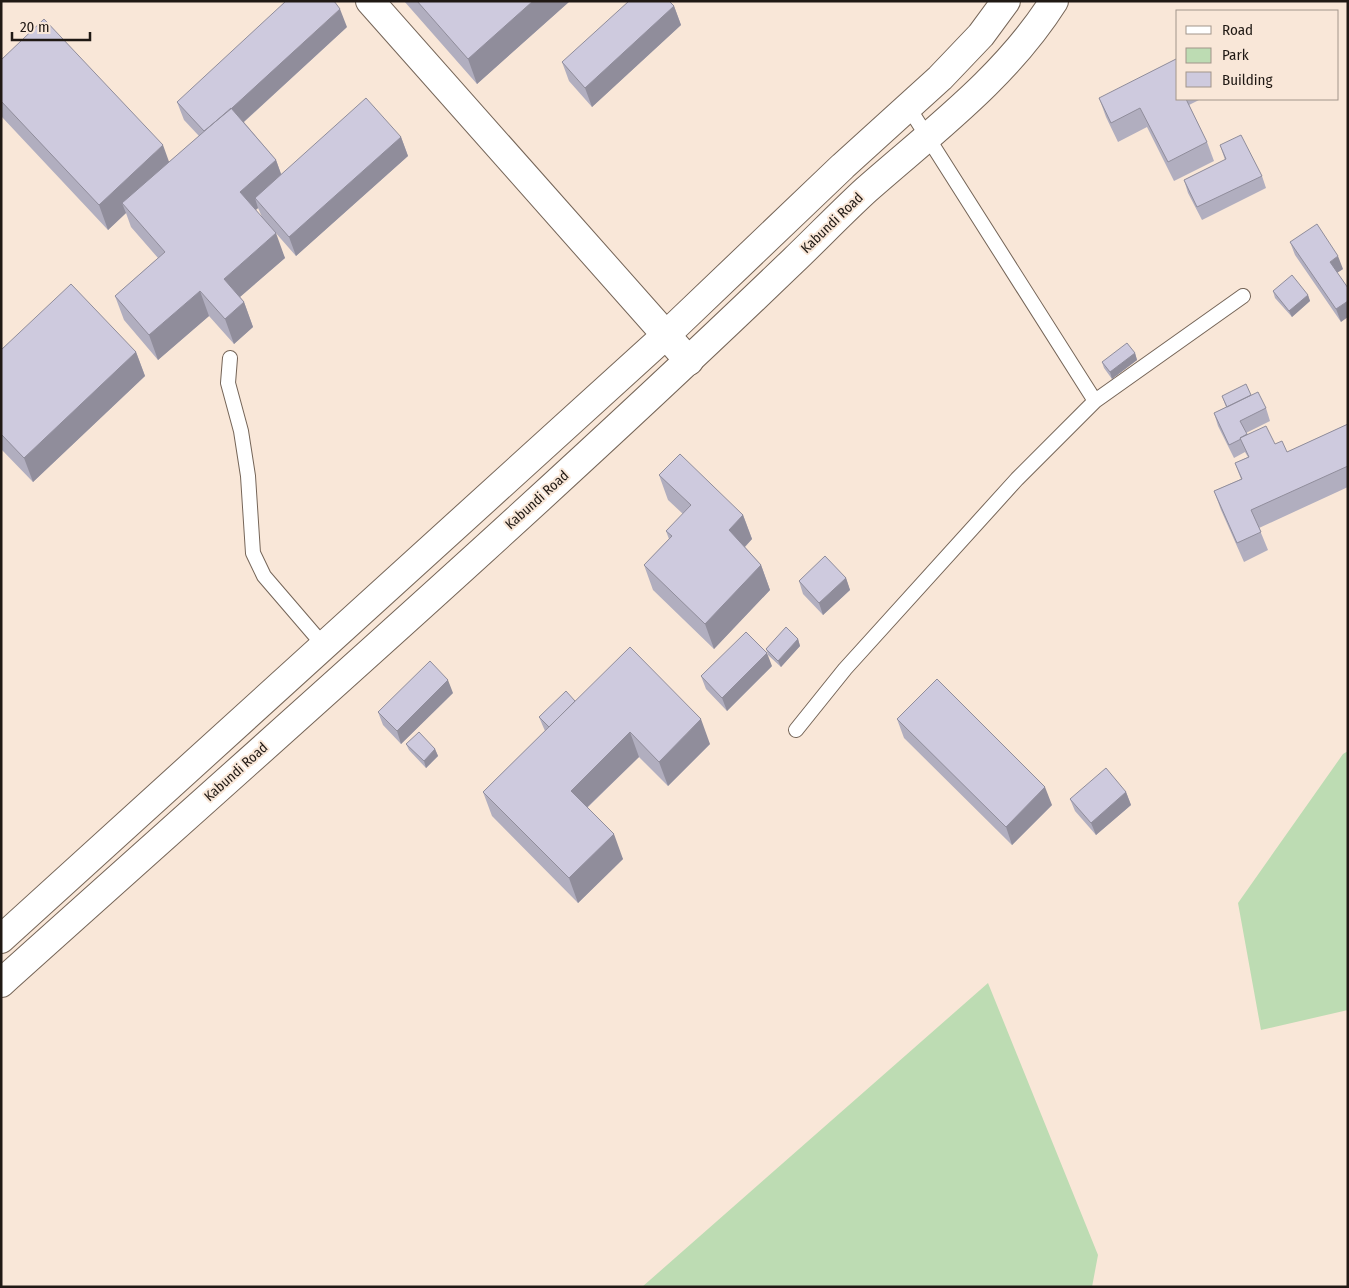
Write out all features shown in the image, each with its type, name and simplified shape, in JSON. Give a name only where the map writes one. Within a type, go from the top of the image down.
[{"type":"street","points":[[370,1],[689,361]]},
{"type":"street","points":[[1,938],[666,335],[842,166],[909,108],[981,35],[1006,1]]},
{"type":"street","name":"Kabundi Road","points":[[1,983],[448,582],[689,361],[866,191],[966,104],[1033,35],[1054,1]]},
{"type":"lane","points":[[909,108],[1095,401]]},
{"type":"lane","points":[[796,730],[845,669],[997,501],[1095,401],[1243,296]]},
{"type":"lane","points":[[230,358],[228,383],[241,431],[248,476],[254,553],[264,576],[325,646]]},
{"type":"green space","points":[[1348,751],[1348,1010],[1261,1030],[1238,903],[1343,754]]},
{"type":"green space","points":[[988,983],[1098,1255],[1092,1287],[642,1287]]},
{"type":"building","points":[[286,1],[334,1],[340,9],[232,108],[204,131],[177,102]]},
{"type":"building","points":[[417,1],[533,1],[468,59]]},
{"type":"building","points":[[629,1],[669,1],[674,6],[585,88],[562,62]]},
{"type":"building","points":[[44,19],[163,145],[99,205],[1,101],[1,60]]},
{"type":"building","points":[[1176,59],[1176,100],[1186,100],[1207,142],[1168,162],[1140,108],[1111,123],[1099,98]]},
{"type":"building","points":[[366,98],[401,137],[289,237],[255,198]]},
{"type":"building","points":[[231,108],[276,160],[240,192],[276,233],[224,279],[244,302],[225,319],[200,291],[149,335],[115,296],[165,252],[122,203]]},
{"type":"building","points":[[1241,135],[1262,176],[1197,207],[1184,180],[1226,159],[1220,145]]},
{"type":"building","points":[[1317,224],[1338,256],[1330,262],[1348,288],[1348,301],[1336,309],[1290,242]]},
{"type":"building","points":[[1292,275],[1308,295],[1289,311],[1273,291]]},
{"type":"building","points":[[71,284],[136,352],[24,458],[1,434],[1,350]]},
{"type":"building","points":[[1127,343],[1135,353],[1110,372],[1102,362]]},
{"type":"building","points":[[1246,384],[1251,395],[1227,407],[1222,396]]},
{"type":"building","points":[[1258,392],[1266,408],[1240,421],[1247,434],[1229,445],[1214,413]]},
{"type":"building","points":[[1348,424],[1348,466],[1251,510],[1261,532],[1237,543],[1214,491],[1242,479],[1235,463],[1249,457],[1240,438],[1266,426],[1275,444],[1282,441],[1287,452]]},
{"type":"building","points":[[680,454],[743,515],[729,530],[761,565],[705,624],[644,565],[672,536],[666,531],[691,505],[659,475]]},
{"type":"building","points":[[825,556],[846,578],[819,603],[799,581]]},
{"type":"building","points":[[786,627],[798,639],[778,661],[766,649]]},
{"type":"building","points":[[746,632],[767,653],[722,698],[701,676]]},
{"type":"building","points":[[630,647],[701,719],[659,762],[630,732],[571,791],[614,834],[569,878],[483,792]]},
{"type":"building","points":[[430,661],[448,680],[397,731],[378,712]]},
{"type":"building","points":[[937,679],[1045,787],[1006,827],[897,719]]},
{"type":"building","points":[[566,691],[575,701],[549,727],[539,717]]},
{"type":"building","points":[[419,732],[435,749],[424,761],[406,744]]},
{"type":"building","points":[[1106,768],[1126,792],[1091,823],[1070,799]]}]
